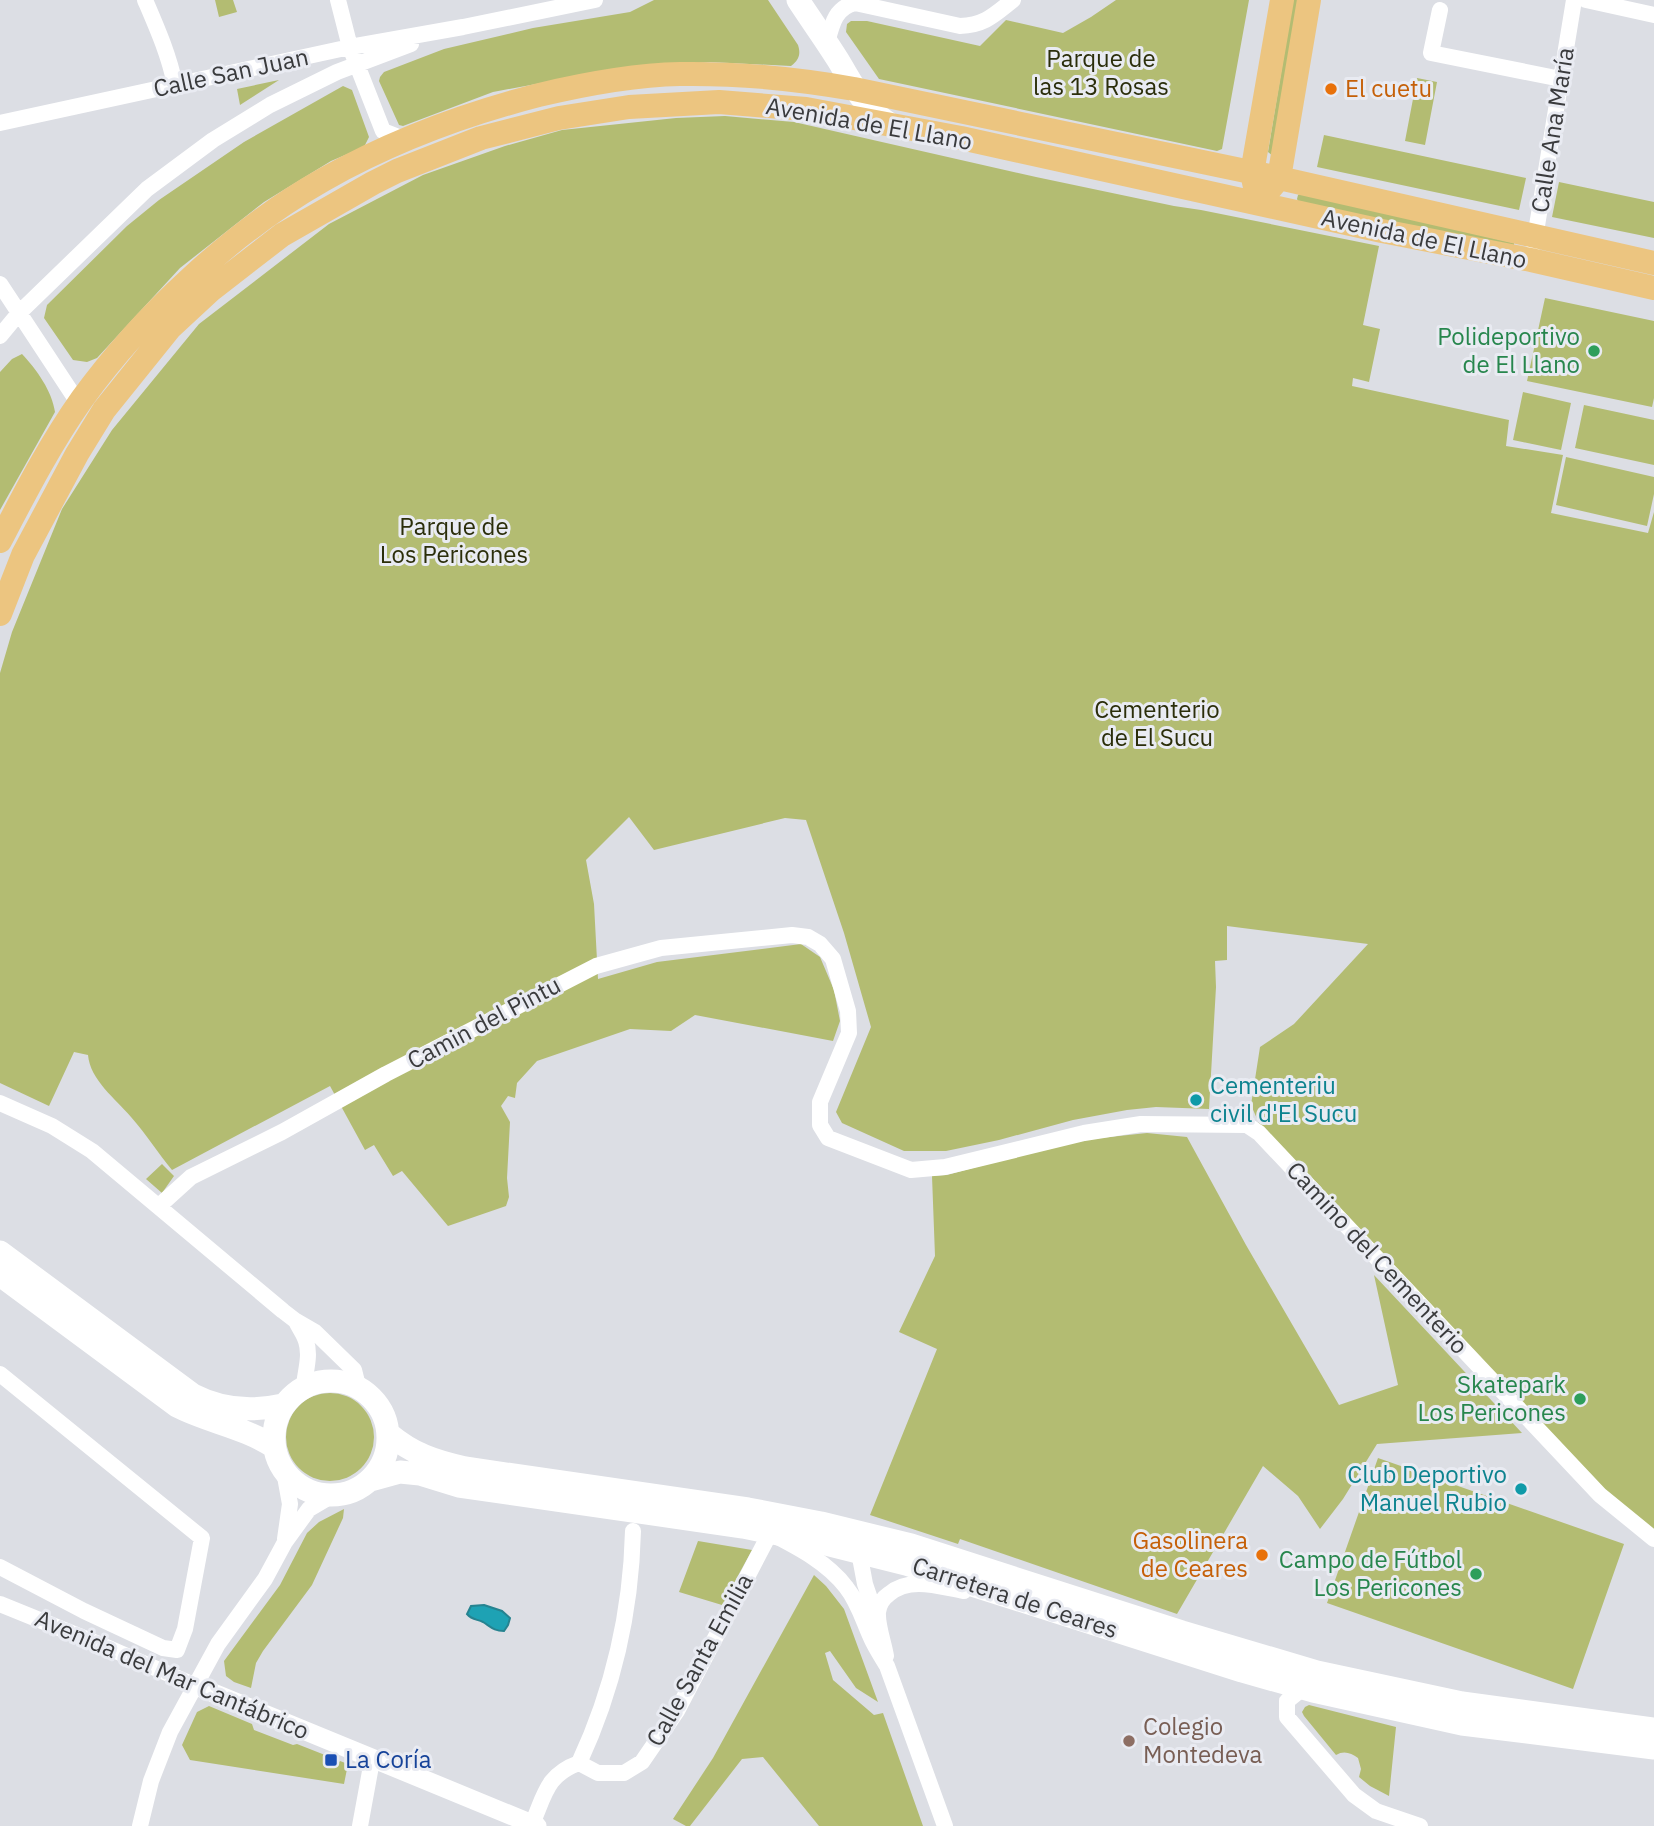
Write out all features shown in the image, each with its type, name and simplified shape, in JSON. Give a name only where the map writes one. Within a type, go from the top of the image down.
[{"type":"main road","points":[[1282,0],[1257,194],[1270,189],[1279,178],[1308,0]]},
{"type":"main road","points":[[802,1],[854,89],[877,117],[893,126]]},
{"type":"main road","points":[[800,80],[821,62],[827,43]]},
{"type":"main road","name":"Avenida de El Llano","points":[[0,541],[35,473],[79,404],[119,351],[197,272],[258,222],[322,180],[392,140],[515,101],[604,81],[679,74],[728,75],[800,80],[854,89],[1257,194],[1382,231],[1654,263]]},
{"type":"main road","name":"Avenida de El Llano","points":[[0,614],[23,555],[77,454],[104,410],[170,328],[211,290],[282,235],[373,183],[481,138],[559,118],[629,107],[719,102],[806,109],[1257,194]]},
{"type":"main road","name":"Avenida de El Llano","points":[[1279,178],[1533,248],[1654,288]]},
{"type":"main road","points":[[0,1252],[193,1395],[207,1402],[238,1409],[267,1409],[283,1405]]},
{"type":"main road","points":[[0,1275],[177,1406],[195,1415],[258,1436],[274,1447]]},
{"type":"main road","points":[[322,1380],[340,1380],[358,1386],[380,1406],[389,1434],[387,1451],[371,1480],[359,1488],[346,1494],[318,1494],[293,1481],[278,1460],[274,1447],[277,1418],[283,1405],[304,1386],[322,1380]]},
{"type":"main road","name":"Carretera de Ceares","points":[[389,1434],[417,1454],[465,1468],[748,1508],[911,1545],[1182,1632],[1317,1672],[1462,1703],[1654,1729]]},
{"type":"main road","name":"Carretera de Ceares","points":[[371,1480],[400,1472],[420,1474],[459,1486],[743,1527],[818,1542],[906,1564],[1303,1688],[1462,1724],[1654,1748]]},
{"type":"street","points":[[145,0],[165,50],[175,85]]},
{"type":"street","points":[[338,0],[356,64],[392,140],[397,172]]},
{"type":"street","points":[[827,43],[834,19],[845,5],[854,1],[960,26],[976,26],[1013,0]]},
{"type":"street","name":"Calle Ana María","points":[[1533,248],[1574,0]]},
{"type":"street","points":[[1586,0],[1654,15]]},
{"type":"street","name":"Calle San Juan","points":[[0,123],[350,47],[588,1]]},
{"type":"street","points":[[1440,10],[1431,53],[1561,79]]},
{"type":"street","name":"Calle San Juan","points":[[0,336],[19,313],[148,189],[213,140],[305,87],[356,64],[463,27]]},
{"type":"street","points":[[302,57],[309,65],[312,76],[305,87]]},
{"type":"street","points":[[0,284],[79,404]]},
{"type":"street","name":"Camin del Pintu","points":[[159,1206],[191,1177],[282,1132],[386,1074],[596,966],[661,948],[792,935],[808,937],[820,944],[833,959]]},
{"type":"street","name":"Camino del Cementerio","points":[[833,959],[848,1011],[849,1033],[820,1101],[820,1125],[828,1138],[911,1170],[945,1167],[1084,1133],[1141,1124],[1247,1125],[1259,1133],[1323,1200],[1600,1495],[1654,1539]]},
{"type":"street","points":[[0,1103],[52,1126],[92,1151],[296,1321],[315,1332],[354,1370],[358,1386]]},
{"type":"street","points":[[296,1321],[306,1342],[309,1357],[304,1386]]},
{"type":"street","points":[[0,1374],[202,1538],[192,1594],[177,1650],[171,1650],[84,1611],[0,1567]]},
{"type":"street","points":[[284,1471],[290,1504],[285,1542]]},
{"type":"street","points":[[140,1826],[151,1781],[163,1749],[194,1685],[218,1644],[265,1579],[285,1542],[309,1508],[331,1496]]},
{"type":"street","points":[[842,1528],[853,1538],[859,1552],[865,1584],[883,1639],[887,1666]]},
{"type":"street","points":[[535,1825],[548,1784],[567,1768],[579,1763],[593,1734],[624,1628],[632,1570],[633,1531]]},
{"type":"street","points":[[770,1533],[830,1569],[847,1588],[887,1666],[945,1826]]},
{"type":"street","name":"Calle Santa Emilia","points":[[579,1763],[598,1773],[624,1773],[642,1762],[677,1711],[770,1533]]},
{"type":"street","points":[[878,1622],[878,1609],[886,1596],[895,1588],[917,1583],[1019,1600]]},
{"type":"street","name":"Avenida del Mar Cantábrico","points":[[0,1604],[535,1825]]},
{"type":"street","points":[[1303,1688],[1287,1701],[1287,1717],[1372,1818],[1420,1826]]},
{"type":"street","points":[[360,1826],[371,1766]]},
{"type":"green space","points":[[215,0],[233,0],[237,12],[219,17]]},
{"type":"green space","points":[[654,0],[768,0],[798,45],[799,57],[791,66],[710,62],[611,70],[493,92],[403,126],[399,125],[379,81],[384,72],[444,49],[533,28],[630,12]]},
{"type":"green space","name":"Parque de las 13 Rosas","points":[[1116,0],[1249,0],[1222,149],[1217,151],[879,79],[846,32],[847,24],[851,21],[867,21],[980,46],[1006,20],[1063,33]]},
{"type":"green space","points":[[1293,0],[1301,0],[1273,156],[1268,152]]},
{"type":"green space","points":[[1417,78],[1437,82],[1425,145],[1405,141]]},
{"type":"green space","points":[[279,80],[240,105],[237,89]]},
{"type":"green space","points":[[343,86],[352,90],[369,137],[364,147],[331,161],[264,202],[180,268],[97,358],[87,362],[73,360],[44,318],[47,305],[127,226],[159,200],[244,142]]},
{"type":"green space","name":"Parque de Los Pericones","points":[[725,116],[794,122],[1036,177],[1379,246],[1363,325],[1380,329],[1369,382],[1353,378],[1352,386],[1509,420],[1506,446],[1563,455],[1551,513],[1648,533],[1654,512],[1654,1531],[1602,1490],[1261,1128],[1251,1105],[1260,1047],[1294,1024],[1368,944],[1227,926],[1227,960],[1215,961],[1209,1109],[1156,1107],[1127,1110],[1073,1120],[946,1151],[904,1151],[842,1123],[836,1112],[871,1027],[844,933],[806,820],[785,818],[654,850],[629,817],[586,860],[594,904],[598,979],[657,962],[801,944],[820,957],[834,990],[840,1021],[833,1041],[695,1015],[671,1031],[630,1029],[537,1061],[517,1083],[515,1098],[508,1096],[501,1106],[510,1122],[507,1178],[509,1197],[506,1206],[448,1226],[402,1171],[393,1176],[374,1145],[365,1150],[330,1086],[172,1170],[93,1073],[88,1055],[74,1052],[49,1106],[0,1083],[0,673],[12,632],[62,509],[112,430],[199,324],[329,224],[423,175],[505,146],[562,130],[676,118]]},
{"type":"green space","points":[[1324,135],[1526,178],[1519,210],[1317,167]]},
{"type":"green space","points":[[1559,182],[1654,202],[1654,238],[1552,217]]},
{"type":"green space","points":[[1301,193],[1514,243],[1514,247],[1299,203],[1297,199]]},
{"type":"green space","name":"Polideportivo de El Llano","points":[[1545,298],[1654,321],[1652,407],[1527,381]]},
{"type":"green space","points":[[22,354],[43,381],[55,412],[0,510],[0,372],[12,359]]},
{"type":"green space","name":"Polideportivo de El Llano","points":[[1523,392],[1571,403],[1561,450],[1513,440]]},
{"type":"green space","name":"Polideportivo de El Llano","points":[[1584,405],[1654,420],[1654,465],[1575,448]]},
{"type":"green space","points":[[1566,457],[1654,477],[1654,494],[1647,526],[1556,505]]},
{"type":"green space","points":[[1147,1133],[1187,1137],[1339,1405],[1398,1385],[1374,1275],[1522,1433],[1377,1444],[1343,1499],[1320,1529],[1298,1496],[1263,1466],[1177,1614],[960,1539],[958,1544],[870,1515],[937,1349],[899,1332],[935,1256],[932,1176],[947,1175],[1072,1141]]},
{"type":"green space","points":[[162,1164],[174,1176],[162,1193],[146,1179]]},
{"type":"green space","points":[[330,1393],[347,1397],[361,1406],[370,1420],[374,1437],[370,1454],[361,1468],[347,1477],[330,1481],[313,1477],[299,1468],[290,1454],[286,1437],[290,1420],[299,1406],[313,1397]]},
{"type":"green space","name":"Campo de Fútbol Los Pericones","points":[[1378,1458],[1624,1544],[1573,1689],[1327,1603]]},
{"type":"green space","points":[[344,1509],[343,1518],[312,1585],[256,1663],[251,1688],[234,1682],[226,1676],[224,1661],[280,1585],[307,1533],[319,1522]]},
{"type":"green space","points":[[698,1541],[752,1550],[722,1605],[679,1592]]},
{"type":"green space","points":[[814,1575],[844,1609],[878,1702],[856,1688],[830,1651],[825,1653],[833,1680],[874,1715],[883,1713],[923,1826],[819,1826],[763,1757],[742,1759],[690,1826],[673,1819],[713,1758]]},
{"type":"green space","points":[[1309,1705],[1396,1727],[1389,1796],[1359,1777],[1361,1769],[1358,1758],[1347,1753],[1336,1755],[1304,1716],[1302,1712]]},
{"type":"green space","points":[[209,1706],[252,1724],[254,1730],[325,1755],[324,1759],[337,1765],[340,1761],[348,1764],[344,1784],[190,1760],[182,1745],[197,1712]]},
{"type":"water","points":[[484,1605],[502,1611],[510,1618],[504,1631],[467,1614],[471,1606]]},
{"type":"place","name":"El cuetu","points":[[1331,89]]},
{"type":"place","name":"Polideportivo de El Llano","points":[[1594,351]]},
{"type":"place","name":"Cementeriu civil d'El Sucu","points":[[1196,1100]]},
{"type":"place","name":"Skatepark Los Pericones","points":[[1580,1399]]},
{"type":"place","name":"Club Deportivo Manuel Rubio","points":[[1521,1489]]},
{"type":"place","name":"Gasolinera de Ceares","points":[[1262,1555]]},
{"type":"place","name":"Campo de Fútbol Los Pericones","points":[[1476,1574]]},
{"type":"place","name":"Colegio Montedeva","points":[[1129,1741]]},
{"type":"place","name":"La Coría","points":[[331,1760]]},
{"type":"park label","name":"Cementerio de El Sucu","points":[[1157,724]]}]
